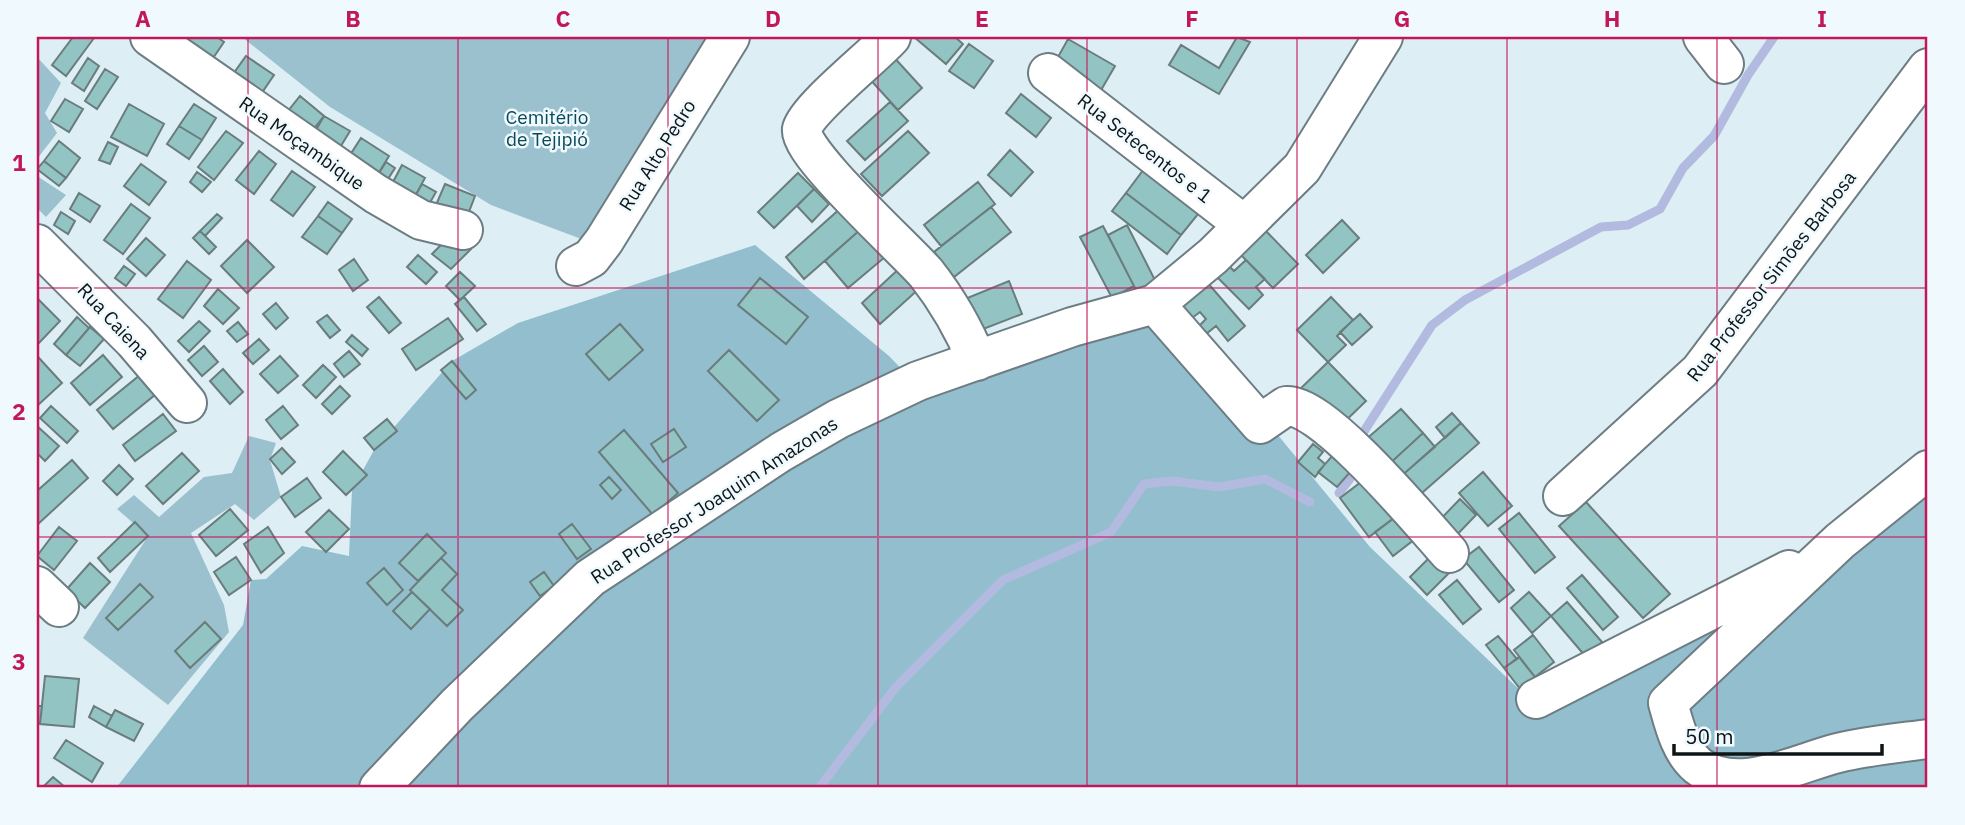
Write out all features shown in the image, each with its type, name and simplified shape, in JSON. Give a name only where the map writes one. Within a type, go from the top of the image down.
[{"type":"street","name":"Rua Moçambique","points":[[149,37],[376,194],[421,220],[463,230]]},
{"type":"street","name":"Rua Alto Pedro","points":[[576,266],[590,258],[604,241],[730,37]]},
{"type":"street","points":[[891,37],[812,114],[801,131],[806,148],[924,272],[955,314],[976,361]]},
{"type":"street","points":[[1383,37],[1302,167],[1274,198],[1242,224],[1197,271],[1155,304],[1260,424],[1286,406],[1307,410],[1372,467],[1449,553]]},
{"type":"street","name":"Rua Professor Simões Barbosa","points":[[1563,496],[1700,371],[1928,68]]},
{"type":"street","name":"Rua Setecentos e 1","points":[[1048,72],[1242,224]]},
{"type":"street","name":"Rua Caiena","points":[[37,244],[125,332],[187,402]]},
{"type":"street","name":"Rua Professor Joaquim Amazonas","points":[[379,788],[457,705],[590,578],[780,452],[838,419],[918,381],[1072,327],[1155,304]]},
{"type":"street","points":[[1928,470],[1879,506],[1840,541],[1668,704],[1679,741],[1698,766],[1730,779],[1755,777],[1840,752],[1928,739]]},
{"type":"street","points":[[1536,699],[1552,694],[1631,649],[1722,605],[1840,541]]},
{"type":"green space","name":"Cemitério de Tejipió","points":[[242,37],[716,37],[584,240],[491,205],[330,107]]},
{"type":"green space","points":[[37,57],[61,83],[45,113],[57,133],[37,159]]},
{"type":"green space","points":[[37,176],[66,195],[46,217],[37,208]]},
{"type":"green space","points":[[249,436],[276,443],[270,460],[281,497],[254,520],[235,504],[191,533],[224,605],[229,632],[168,705],[83,638],[148,536],[117,509],[134,495],[159,517],[204,477],[232,473]]},
{"type":"shaded area","points":[[755,245],[889,356],[918,386],[1171,305],[1370,547],[1547,716],[1928,475],[1928,788],[116,788],[243,625],[251,580],[266,579],[302,546],[349,556],[352,490],[374,450],[452,361],[518,323]]},
{"type":"building","points":[[73,37],[94,38],[66,76],[52,65]]},
{"type":"building","points":[[181,37],[217,37],[224,42],[209,64]]},
{"type":"building","points":[[914,37],[955,37],[963,44],[946,64]]},
{"type":"building","points":[[1237,37],[1250,42],[1219,94],[1169,65],[1181,45],[1219,68]]},
{"type":"building","points":[[1068,39],[1115,66],[1100,92],[1053,66]]},
{"type":"building","points":[[969,44],[993,61],[974,88],[949,71]]},
{"type":"building","points":[[890,53],[922,88],[898,110],[866,75]]},
{"type":"building","points":[[246,56],[274,75],[259,97],[231,77]]},
{"type":"building","points":[[88,58],[99,66],[84,91],[72,83]]},
{"type":"building","points":[[105,69],[118,77],[97,109],[85,101]]},
{"type":"building","points":[[1021,94],[1051,118],[1036,137],[1006,113]]},
{"type":"building","points":[[300,96],[324,116],[304,141],[280,121]]},
{"type":"building","points":[[65,99],[83,109],[69,132],[51,121]]},
{"type":"building","points":[[890,102],[908,121],[865,160],[847,141]]},
{"type":"building","points":[[129,104],[164,124],[147,156],[111,137]]},
{"type":"building","points":[[194,104],[216,118],[202,140],[179,126]]},
{"type":"building","points":[[324,116],[350,131],[333,159],[308,144]]},
{"type":"building","points":[[179,126],[202,140],[189,159],[167,144]]},
{"type":"building","points":[[226,131],[243,143],[214,180],[198,167]]},
{"type":"building","points":[[908,131],[929,153],[882,196],[861,174]]},
{"type":"building","points":[[361,138],[389,156],[372,184],[343,166]]},
{"type":"building","points":[[59,141],[80,158],[66,178],[44,161]]},
{"type":"building","points":[[108,142],[118,147],[110,164],[99,160]]},
{"type":"building","points":[[1010,150],[1033,172],[1011,196],[988,175]]},
{"type":"building","points":[[259,151],[276,164],[254,194],[236,180]]},
{"type":"building","points":[[44,161],[66,178],[59,186],[37,169]]},
{"type":"building","points":[[386,162],[395,168],[381,190],[372,184]]},
{"type":"building","points":[[141,164],[166,182],[149,205],[124,186]]},
{"type":"building","points":[[402,165],[425,178],[408,209],[385,197]]},
{"type":"building","points":[[1144,169],[1199,213],[1181,235],[1126,193]]},
{"type":"building","points":[[292,171],[315,187],[293,216],[271,200]]},
{"type":"building","points":[[197,172],[211,182],[202,192],[190,182]]},
{"type":"building","points":[[798,173],[814,189],[774,228],[758,212]]},
{"type":"building","points":[[978,182],[995,204],[941,246],[924,225]]},
{"type":"building","points":[[422,184],[436,192],[422,217],[408,209]]},
{"type":"building","points":[[445,184],[475,196],[467,217],[436,205]]},
{"type":"building","points":[[814,189],[829,204],[812,222],[797,206]]},
{"type":"building","points":[[79,193],[100,206],[90,222],[70,209]]},
{"type":"building","points":[[1126,193],[1181,235],[1167,254],[1112,211]]},
{"type":"building","points":[[328,202],[352,219],[342,233],[318,216]]},
{"type":"building","points":[[131,204],[150,218],[123,254],[104,240]]},
{"type":"building","points":[[842,207],[861,229],[804,279],[786,257]]},
{"type":"building","points":[[991,207],[1011,232],[954,277],[934,252]]},
{"type":"building","points":[[61,212],[75,221],[68,234],[54,225]]},
{"type":"building","points":[[217,214],[222,218],[205,236],[200,231]]},
{"type":"building","points":[[318,216],[342,233],[327,254],[302,237]]},
{"type":"building","points":[[1342,220],[1359,238],[1323,273],[1306,255]]},
{"type":"building","points":[[1127,225],[1160,290],[1141,300],[1108,235]]},
{"type":"building","points":[[1103,226],[1134,286],[1112,298],[1080,237]]},
{"type":"building","points":[[861,229],[885,257],[848,288],[825,261]]},
{"type":"building","points":[[1265,230],[1298,264],[1273,288],[1241,255]]},
{"type":"building","points":[[200,231],[216,247],[209,254],[193,238]]},
{"type":"building","points":[[454,232],[471,249],[451,269],[432,254]]},
{"type":"building","points":[[146,238],[165,255],[146,276],[127,259]]},
{"type":"building","points":[[247,240],[274,267],[247,293],[221,266]]},
{"type":"building","points":[[418,255],[437,272],[426,284],[407,267]]},
{"type":"building","points":[[354,259],[368,280],[353,291],[339,270]]},
{"type":"building","points":[[1246,260],[1265,279],[1256,287],[1263,295],[1249,309],[1216,276],[1227,264],[1234,271]]},
{"type":"building","points":[[187,261],[211,280],[183,318],[158,299]]},
{"type":"building","points":[[124,266],[135,274],[126,286],[115,278]]},
{"type":"building","points":[[902,266],[921,287],[880,324],[862,303]]},
{"type":"building","points":[[460,272],[475,286],[460,300],[446,286]]},
{"type":"building","points":[[760,278],[808,317],[786,344],[738,305]]},
{"type":"building","points":[[1009,281],[1022,314],[973,333],[960,301]]},
{"type":"building","points":[[1206,281],[1245,326],[1228,341],[1216,326],[1206,334],[1199,326],[1206,319],[1200,312],[1192,318],[1179,304]]},
{"type":"building","points":[[218,289],[239,308],[223,324],[204,306]]},
{"type":"building","points":[[379,297],[401,323],[389,333],[367,307]]},
{"type":"building","points":[[464,297],[486,324],[477,331],[455,304]]},
{"type":"building","points":[[1331,297],[1353,320],[1337,336],[1346,345],[1328,362],[1297,330]]},
{"type":"building","points":[[39,300],[60,321],[37,345],[37,302]]},
{"type":"building","points":[[276,303],[288,318],[276,329],[263,314]]},
{"type":"building","points":[[1360,314],[1372,327],[1352,345],[1340,332]]},
{"type":"building","points":[[327,315],[340,330],[330,338],[317,322]]},
{"type":"building","points":[[77,317],[89,328],[66,355],[54,344]]},
{"type":"building","points":[[448,318],[463,339],[416,370],[402,349]]},
{"type":"building","points":[[199,321],[210,331],[189,352],[178,341]]},
{"type":"building","points":[[238,322],[248,334],[237,342],[227,331]]},
{"type":"building","points":[[620,324],[643,350],[609,380],[586,354]]},
{"type":"building","points":[[90,327],[104,339],[80,366],[66,355]]},
{"type":"building","points":[[352,335],[368,349],[362,356],[346,342]]},
{"type":"building","points":[[259,339],[269,350],[253,364],[243,353]]},
{"type":"building","points":[[204,346],[218,362],[202,376],[188,360]]},
{"type":"building","points":[[729,350],[779,400],[757,421],[708,371]]},
{"type":"building","points":[[349,351],[360,364],[344,377],[334,364]]},
{"type":"building","points":[[103,355],[122,377],[90,405],[71,383]]},
{"type":"building","points":[[280,356],[298,376],[278,393],[260,374]]},
{"type":"building","points":[[39,358],[62,383],[37,406],[37,360]]},
{"type":"building","points":[[452,361],[476,390],[466,399],[441,370]]},
{"type":"building","points":[[1328,362],[1366,401],[1336,430],[1298,391]]},
{"type":"building","points":[[323,365],[336,377],[316,398],[303,385]]},
{"type":"building","points":[[223,369],[243,392],[230,404],[210,381]]},
{"type":"building","points":[[140,375],[156,394],[113,429],[97,410]]},
{"type":"building","points":[[340,386],[350,396],[332,414],[322,404]]},
{"type":"building","points":[[51,406],[78,431],[67,443],[40,418]]},
{"type":"building","points":[[283,406],[298,425],[281,439],[266,420]]},
{"type":"building","points":[[1401,409],[1423,433],[1386,467],[1364,441]]},
{"type":"building","points":[[1452,413],[1461,423],[1445,438],[1436,427]]},
{"type":"building","points":[[163,414],[176,431],[135,461],[123,445]]},
{"type":"building","points":[[387,419],[397,431],[374,450],[364,438]]},
{"type":"building","points":[[1461,423],[1479,443],[1415,499],[1398,479]]},
{"type":"building","points":[[37,426],[59,446],[45,461],[37,453]]},
{"type":"building","points":[[674,429],[686,447],[663,462],[651,444]]},
{"type":"building","points":[[624,430],[678,493],[653,515],[599,452]]},
{"type":"building","points":[[1423,433],[1435,447],[1398,479],[1386,467]]},
{"type":"building","points":[[1313,444],[1323,452],[1318,458],[1325,464],[1315,477],[1298,462]]},
{"type":"building","points":[[282,448],[295,462],[282,474],[270,459]]},
{"type":"building","points":[[343,451],[367,475],[346,495],[323,472]]},
{"type":"building","points":[[182,453],[199,471],[163,504],[146,486]]},
{"type":"building","points":[[1333,455],[1352,470],[1337,487],[1318,472]]},
{"type":"building","points":[[72,460],[88,478],[37,525],[37,491]]},
{"type":"building","points":[[119,465],[133,479],[117,495],[103,481]]},
{"type":"building","points":[[1483,472],[1512,506],[1488,526],[1459,493]]},
{"type":"building","points":[[1369,476],[1398,515],[1369,537],[1340,498]]},
{"type":"building","points":[[609,477],[621,490],[612,499],[600,485]]},
{"type":"building","points":[[307,478],[321,498],[295,517],[281,497]]},
{"type":"building","points":[[1460,499],[1476,515],[1449,543],[1433,527]]},
{"type":"building","points":[[1586,502],[1670,594],[1643,618],[1559,526]]},
{"type":"building","points":[[230,509],[248,530],[216,556],[199,535]]},
{"type":"building","points":[[1406,509],[1424,532],[1393,556],[1375,532]]},
{"type":"building","points":[[329,510],[349,529],[326,552],[306,532]]},
{"type":"building","points":[[1519,513],[1555,557],[1535,573],[1499,529]]},
{"type":"building","points":[[135,522],[148,536],[110,572],[98,558]]},
{"type":"building","points":[[572,524],[591,549],[577,559],[559,534]]},
{"type":"building","points":[[59,527],[77,541],[54,570],[37,556]]},
{"type":"building","points":[[268,527],[284,553],[261,573],[244,544]]},
{"type":"building","points":[[427,534],[446,553],[418,581],[399,563]]},
{"type":"building","points":[[1479,547],[1514,590],[1499,602],[1463,559]]},
{"type":"building","points":[[1438,549],[1456,566],[1427,595],[1410,577]]},
{"type":"building","points":[[236,557],[251,580],[229,595],[214,572]]},
{"type":"building","points":[[441,558],[457,574],[442,590],[463,610],[447,626],[410,590]]},
{"type":"building","points":[[90,563],[110,582],[85,608],[66,590]]},
{"type":"building","points":[[384,568],[403,590],[387,605],[367,583]]},
{"type":"building","points":[[544,572],[554,586],[540,596],[530,582]]},
{"type":"building","points":[[1582,575],[1618,617],[1603,630],[1567,588]]},
{"type":"building","points":[[1457,580],[1481,609],[1463,624],[1439,595]]},
{"type":"building","points":[[140,584],[153,597],[118,630],[106,618]]},
{"type":"building","points":[[412,592],[430,609],[411,629],[393,611]]},
{"type":"building","points":[[1529,592],[1551,616],[1532,633],[1511,608]]},
{"type":"building","points":[[1567,602],[1602,642],[1586,657],[1551,616]]},
{"type":"building","points":[[205,622],[221,639],[190,668],[175,651]]},
{"type":"building","points":[[1533,635],[1554,662],[1535,677],[1514,650]]},
{"type":"building","points":[[1498,636],[1517,659],[1504,668],[1486,645]]},
{"type":"building","points":[[1519,657],[1542,686],[1527,698],[1504,668]]},
{"type":"building","points":[[45,676],[79,679],[74,727],[40,724]]},
{"type":"building","points":[[37,706],[42,706],[40,724],[37,723]]},
{"type":"building","points":[[94,706],[112,716],[106,727],[89,717]]},
{"type":"building","points":[[115,710],[143,724],[134,741],[106,727]]},
{"type":"building","points":[[66,740],[103,763],[92,782],[54,758]]},
{"type":"building","points":[[53,777],[66,788],[44,786]]},
{"type":"waterway","points":[[1361,436],[1432,325],[1465,300],[1601,227],[1628,225],[1660,209],[1683,168],[1714,136],[1748,75],[1774,37]]},
{"type":"waterway","points":[[1339,493],[1352,476]]},
{"type":"waterway","points":[[819,788],[896,687],[1003,580],[1111,532],[1144,484],[1172,481],[1219,487],[1265,479],[1310,502]]}]
